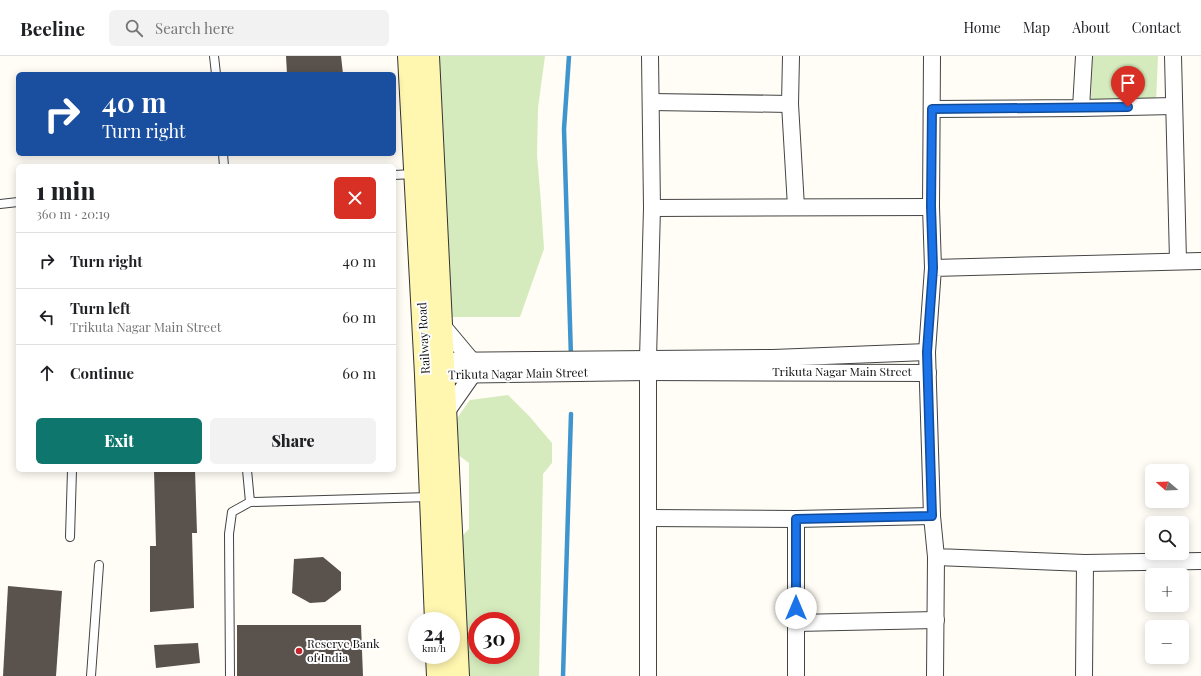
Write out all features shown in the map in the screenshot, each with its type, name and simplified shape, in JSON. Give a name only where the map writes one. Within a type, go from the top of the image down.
[{"type":"main road","name":"Railway Road","points":[[409,56],[404,174],[434,368],[431,497],[436,612]]},
{"type":"main road","points":[[428,56],[441,324],[434,368],[445,414],[458,676]]},
{"type":"main road","points":[[437,664],[438,676]]},
{"type":"street","points":[[648,676],[648,366],[652,208],[650,56]]},
{"type":"street","points":[[791,56],[790,104],[796,207]]},
{"type":"street","points":[[928,373],[927,352],[933,268],[931,206],[932,56]]},
{"type":"street","points":[[1081,108],[1084,56]]},
{"type":"street","points":[[1173,56],[1178,261]]},
{"type":"street","points":[[651,102],[790,104]]},
{"type":"street","points":[[932,109],[1174,106]]},
{"type":"street","points":[[652,208],[931,206]]},
{"type":"street","points":[[933,268],[1201,261]]},
{"type":"street","points":[[441,324],[473,368],[445,414]]},
{"type":"street","points":[[648,366],[772,358],[927,352]]},
{"type":"street","name":"Trikuta Nagar Main Street","points":[[434,368],[648,366],[928,373],[932,516],[936,557],[935,676]]},
{"type":"street","points":[[649,518],[796,519],[932,516]]},
{"type":"street","points":[[796,519],[796,676]]},
{"type":"street","points":[[936,557],[1085,562],[1201,561]]},
{"type":"street","points":[[1084,676],[1085,562]]},
{"type":"street","points":[[796,623],[936,620]]},
{"type":"lane","points":[[214,56],[216,72]]},
{"type":"lane","points":[[0,204],[16,202]]},
{"type":"lane","points":[[70,537],[72,472]]},
{"type":"lane","points":[[247,472],[250,502]]},
{"type":"lane","points":[[230,676],[229,534],[232,512],[250,502],[431,497]]},
{"type":"lane","points":[[91,676],[99,565]]},
{"type":"green space","points":[[433,56],[545,56],[538,108],[537,155],[544,249],[520,317],[446,317]]},
{"type":"green space","points":[[1092,56],[1158,56],[1156,102],[1091,101]]},
{"type":"green space","points":[[508,395],[530,417],[552,443],[552,463],[543,474],[539,676],[466,676],[457,541],[469,529],[469,463],[453,451],[455,421],[470,400]]},
{"type":"building","points":[[286,56],[341,56],[343,72],[287,72]]},
{"type":"building","points":[[154,472],[195,472],[197,533],[192,533],[194,608],[150,612],[150,546],[156,546]]},
{"type":"building","points":[[323,557],[341,572],[341,590],[325,602],[310,603],[292,593],[294,559]]},
{"type":"building","points":[[8,586],[62,591],[56,676],[3,676]]},
{"type":"building","name":"Reserve Bank of India","points":[[237,625],[361,625],[363,676],[237,676]]},
{"type":"building","points":[[198,643],[200,663],[156,668],[154,645]]},
{"type":"waterway","points":[[569,56],[564,129],[571,357]]},
{"type":"waterway","points":[[563,676],[571,414]]},
{"type":"place","name":"Reserve Bank of India","points":[[299,651]]},
{"type":"route","points":[[796,608],[796,519],[932,516],[927,352],[933,268],[931,206],[932,109],[1128,107]]}]
